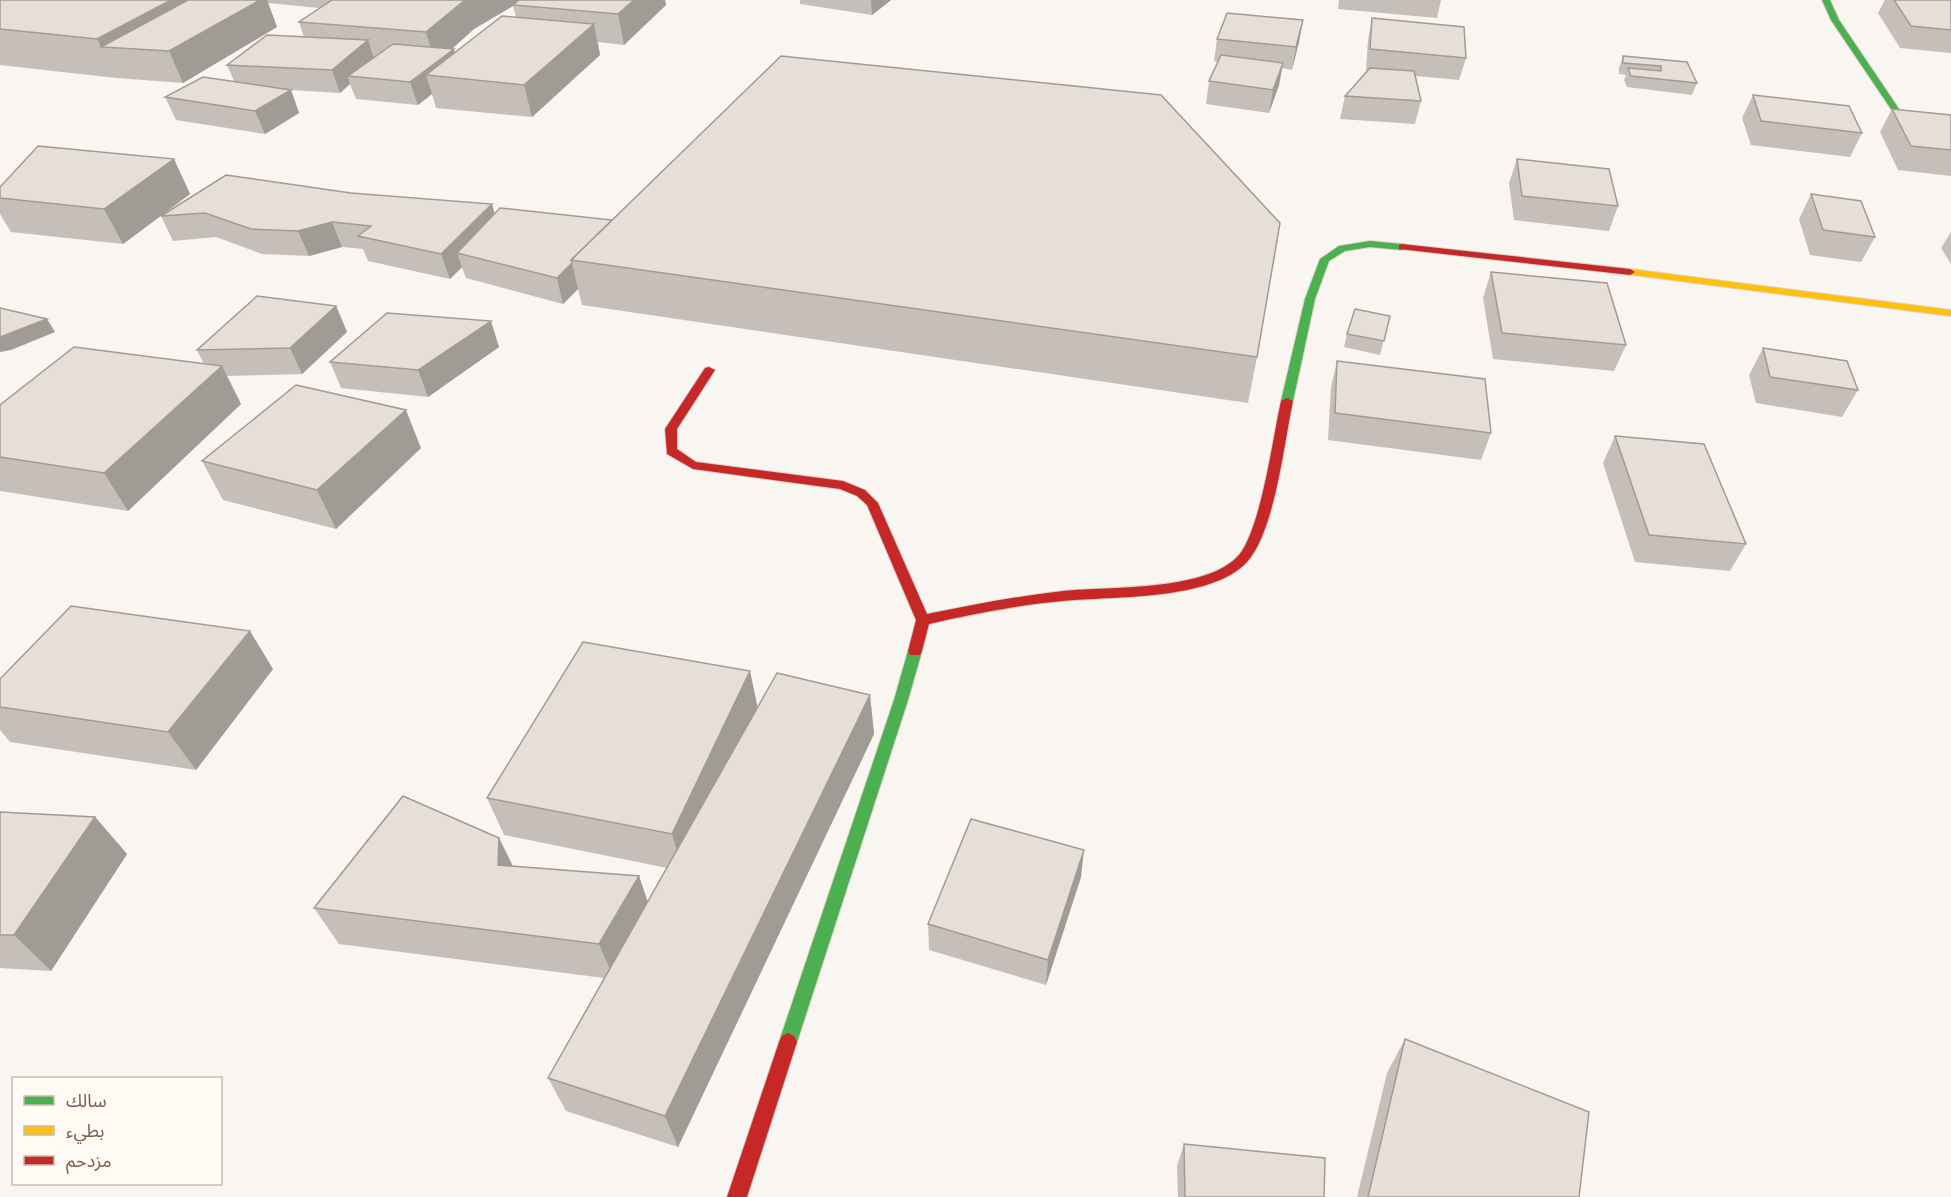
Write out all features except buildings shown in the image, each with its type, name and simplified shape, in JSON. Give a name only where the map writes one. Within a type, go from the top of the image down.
[{"type":"street","points":[[1826,0],[1835,20],[1895,110]]},
{"type":"street","points":[[923,621],[981,608],[1065,596],[1161,589],[1214,578],[1242,561],[1257,536],[1310,299],[1324,259],[1342,248],[1370,244],[1561,263],[1951,313]]},
{"type":"street","points":[[709,370],[671,429],[671,451],[693,465],[843,485],[861,493],[872,503],[923,621],[901,700],[737,1197]]},
{"type":"traffic: fast","points":[[1826,0],[1835,20],[1895,109]]},
{"type":"traffic: fast","points":[[1287,401],[1310,299],[1325,259],[1342,248],[1370,244],[1402,247]]},
{"type":"traffic: fast","points":[[788,1042],[901,700],[915,651]]},
{"type":"traffic: slow","points":[[1630,272],[1951,313]]},
{"type":"traffic: jam","points":[[1402,247],[1630,272]]},
{"type":"traffic: jam","points":[[709,370],[671,429],[671,451],[693,465],[843,485],[861,493],[872,503],[923,620],[915,651]]},
{"type":"traffic: jam","points":[[923,620],[1045,598],[1132,592],[1185,585],[1209,579],[1228,570],[1243,558],[1258,527],[1265,506],[1287,401]]},
{"type":"traffic: jam","points":[[737,1197],[788,1042]]}]
